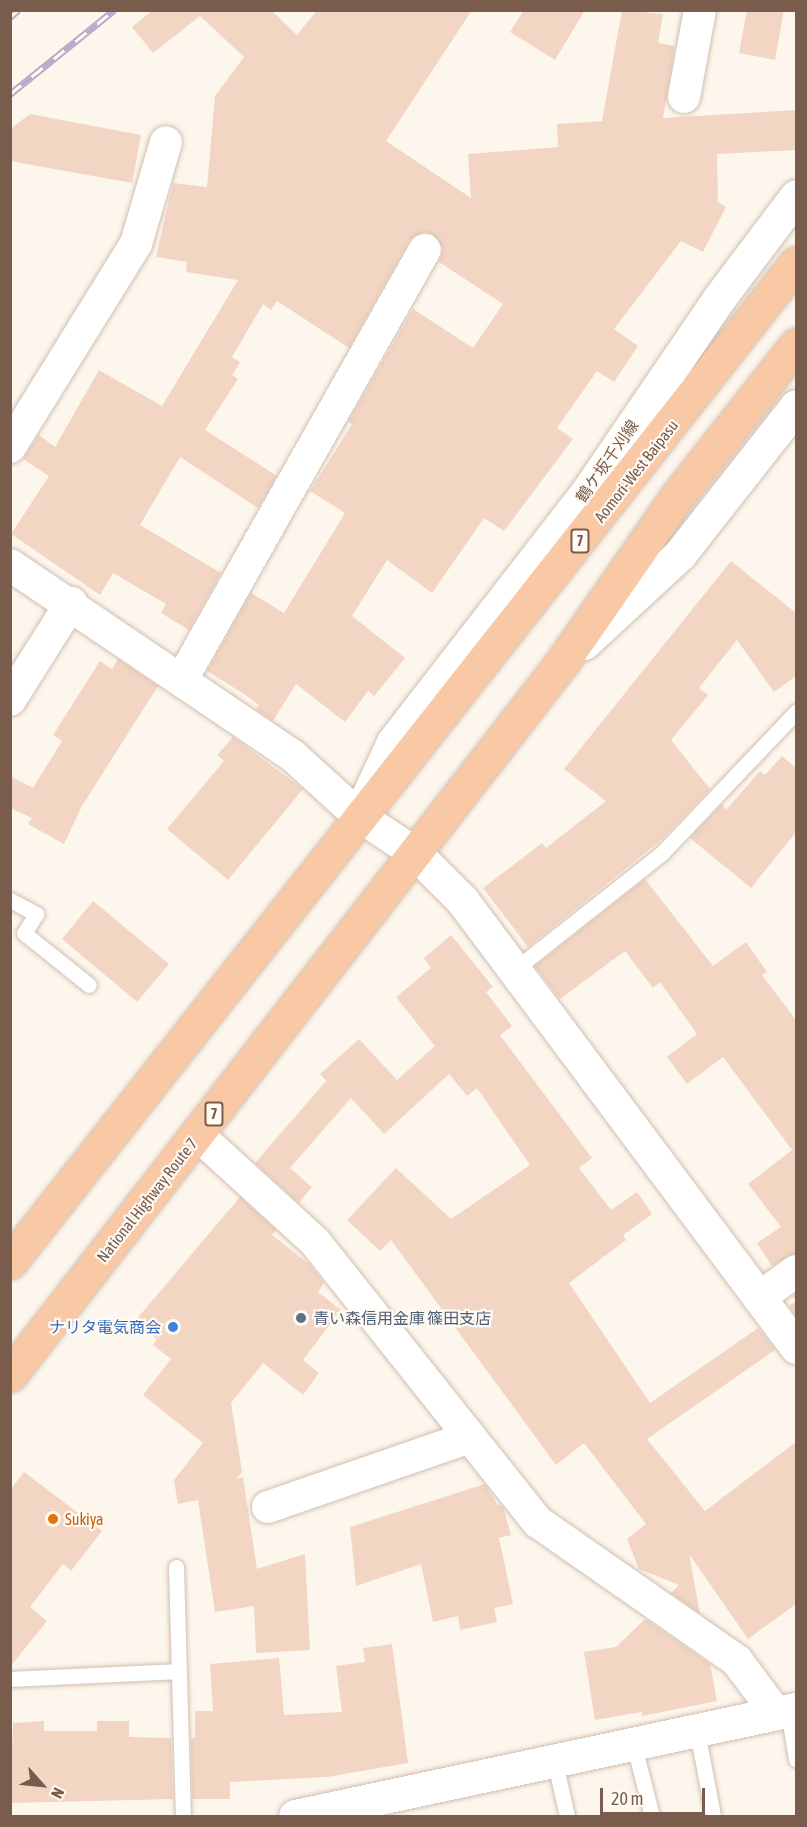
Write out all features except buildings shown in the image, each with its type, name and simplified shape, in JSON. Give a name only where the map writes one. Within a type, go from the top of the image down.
[{"type":"highway","name":"Aomori-West Baipasu","points":[[358,816],[611,503],[796,263]]},
{"type":"highway","name":"7","points":[[415,853],[561,664],[678,495],[796,345]]},
{"type":"highway","name":"7","points":[[10,1262],[358,816]]},
{"type":"highway","name":"National Highway Route 7","points":[[10,1375],[415,853]]},
{"type":"street","points":[[684,97],[700,10]]},
{"type":"street","points":[[10,447],[136,244],[166,142]]},
{"type":"street","name":"鶴ケ坂千刈線","points":[[358,816],[393,742],[590,489],[720,297],[796,196]]},
{"type":"street","points":[[182,679],[424,249]]},
{"type":"street","points":[[561,664],[680,554],[796,406]]},
{"type":"street","points":[[10,565],[71,603],[293,756],[358,816],[415,853],[462,900],[796,1347]]},
{"type":"street","points":[[10,700],[71,603]]},
{"type":"street","points":[[198,1135],[315,1242],[538,1522],[737,1661],[787,1711]]},
{"type":"street","points":[[759,1299],[796,1270]]},
{"type":"street","points":[[268,1507],[470,1437]]},
{"type":"street","points":[[295,1816],[555,1763],[787,1711]]},
{"type":"lane","points":[[514,970],[662,853],[796,712]]},
{"type":"lane","points":[[10,900],[36,914],[24,933],[89,985]]},
{"type":"lane","points":[[176,1567],[183,1816]]},
{"type":"lane","points":[[10,1679],[179,1671]]},
{"type":"lane","points":[[787,1711],[796,1759]]},
{"type":"lane","points":[[697,1731],[713,1816]]},
{"type":"lane","points":[[634,1746],[652,1816]]},
{"type":"lane","points":[[555,1763],[567,1816]]},
{"type":"railway","points":[[10,17],[18,10]]},
{"type":"railway","points":[[10,94],[114,10]]},
{"type":"place","name":"青い森信用金庫 篠田支店","points":[[301,1318]]},
{"type":"place","name":"ナリタ電気商会","points":[[173,1327]]},
{"type":"place","name":"Sukiya","points":[[53,1519]]}]
